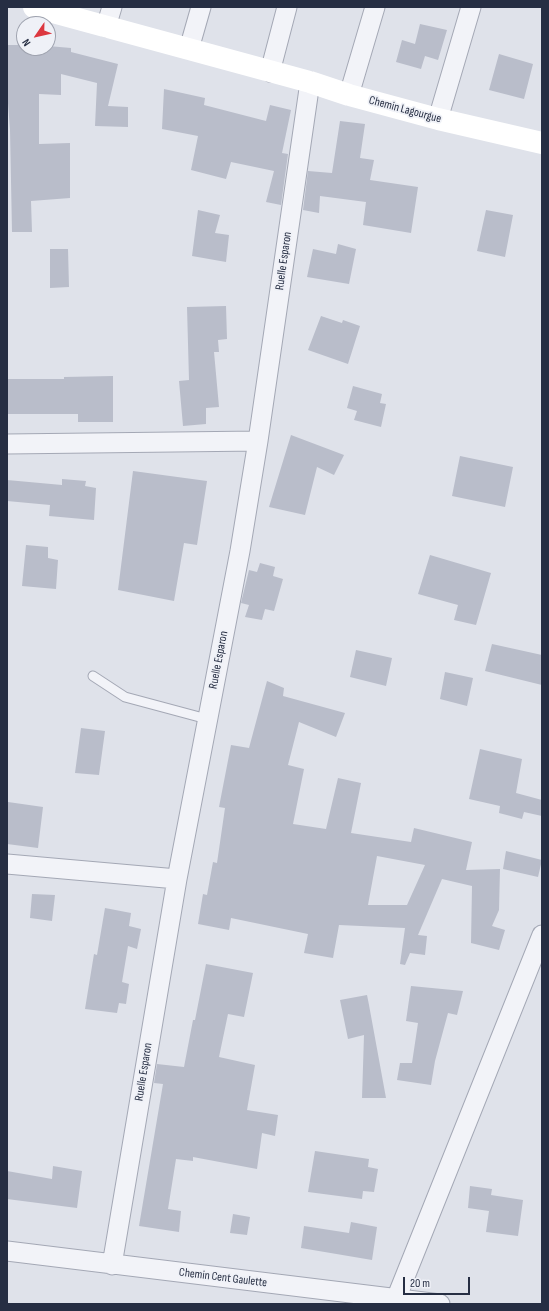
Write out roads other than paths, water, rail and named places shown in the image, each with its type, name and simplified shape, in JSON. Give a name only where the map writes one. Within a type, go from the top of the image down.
[{"type":"street","name":"Chemin Lagourgue","points":[[34,7],[109,17],[189,49],[310,82],[349,96],[438,119],[542,143]]},
{"type":"street","points":[[189,49],[201,7]]},
{"type":"street","points":[[270,72],[287,7]]},
{"type":"street","points":[[349,96],[375,7]]},
{"type":"street","points":[[438,119],[471,7]]},
{"type":"street","name":"Ruelle Esparon","points":[[112,1265],[177,879],[208,719],[258,441],[310,82]]},
{"type":"street","points":[[7,444],[258,441]]},
{"type":"street","points":[[7,864],[177,879]]},
{"type":"street","points":[[395,1301],[542,936]]},
{"type":"street","name":"Chemin Cent Gaulette","points":[[7,1251],[395,1301],[440,1304]]},
{"type":"lane","points":[[93,676],[125,697],[208,719]]}]
